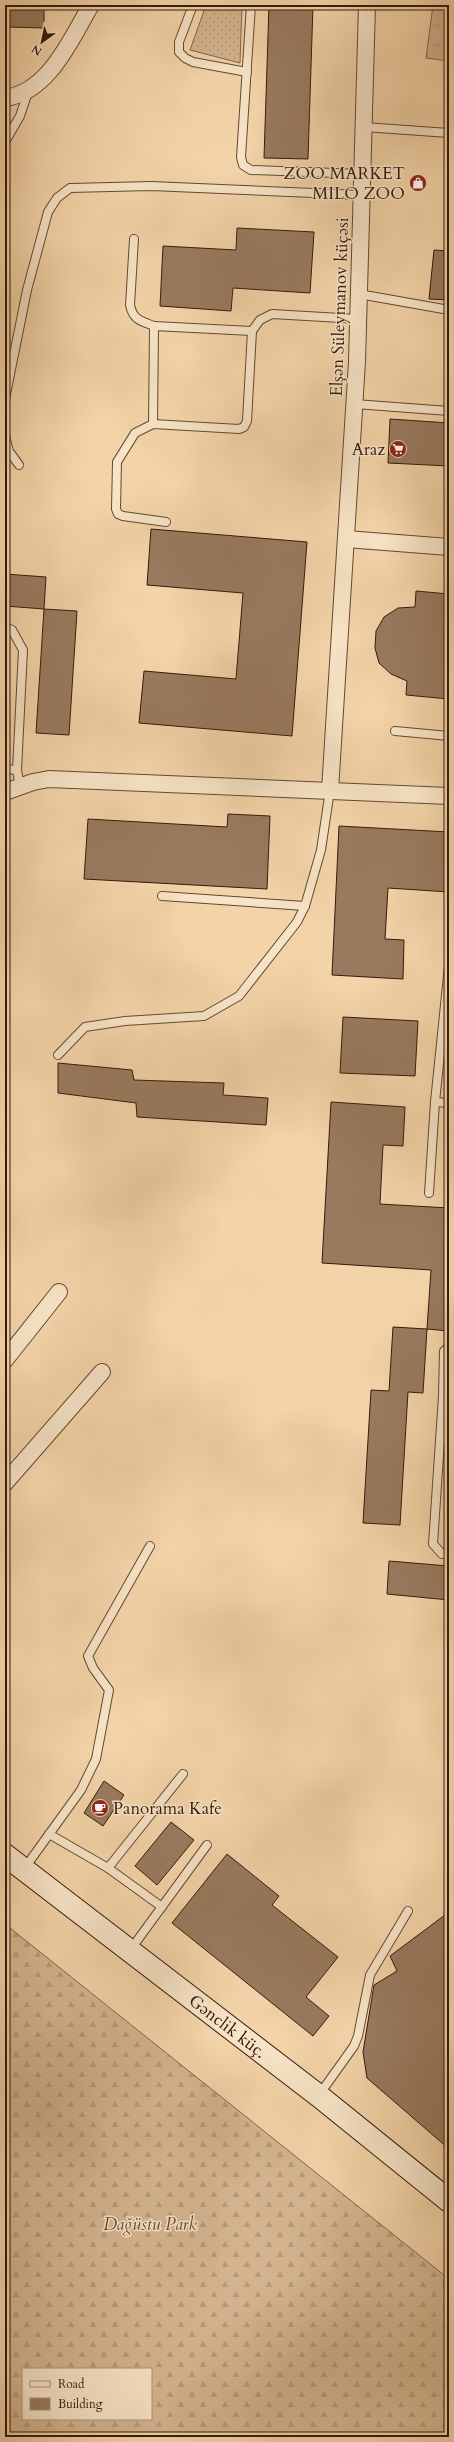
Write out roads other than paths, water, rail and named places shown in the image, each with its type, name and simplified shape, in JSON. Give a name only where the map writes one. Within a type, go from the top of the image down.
[{"type":"main road","name":"Gənclik küç.","points":[[5,1855],[129,1952],[319,2096],[449,2201]]},
{"type":"street","points":[[5,98],[28,92],[44,76],[65,50],[91,5]]},
{"type":"street","name":"Elşən Süleymanov küçəsi","points":[[330,790],[355,404],[367,5]]},
{"type":"street","points":[[346,539],[449,547]]},
{"type":"street","points":[[5,792],[49,779],[449,796]]},
{"type":"street","points":[[5,1360],[58,1292]]},
{"type":"street","points":[[5,1483],[102,1372]]},
{"type":"lane","points":[[193,5],[179,42],[179,52],[185,58],[193,62],[246,72]]},
{"type":"lane","points":[[251,5],[241,157],[244,165],[252,170],[363,174]]},
{"type":"lane","points":[[5,142],[20,116],[28,92]]},
{"type":"lane","points":[[364,127],[449,133]]},
{"type":"lane","points":[[5,399],[27,290],[48,212],[57,198],[70,188],[151,186],[362,195]]},
{"type":"lane","points":[[134,239],[130,305],[131,314],[136,320],[154,326],[252,331]]},
{"type":"lane","points":[[359,294],[449,310]]},
{"type":"lane","points":[[166,522],[118,514],[116,508],[117,462],[135,433],[153,424],[239,429],[244,427],[247,421],[252,331],[260,320],[272,314],[358,318]]},
{"type":"lane","points":[[153,424],[154,326]]},
{"type":"lane","points":[[355,404],[449,411]]},
{"type":"lane","points":[[5,436],[9,451],[19,465]]},
{"type":"lane","points":[[5,628],[12,630],[23,650],[17,770],[20,787]]},
{"type":"lane","points":[[395,731],[449,736]]},
{"type":"lane","points":[[5,769],[17,770]]},
{"type":"lane","points":[[58,1055],[86,1027],[125,1021],[204,1016],[239,996],[257,976],[297,922],[305,906],[320,850],[330,790]]},
{"type":"lane","points":[[162,896],[305,906]]},
{"type":"lane","points":[[429,1193],[435,1102],[447,1003],[449,966]]},
{"type":"lane","points":[[435,1102],[449,1103]]},
{"type":"lane","points":[[449,1347],[444,1351],[446,1396],[433,1544],[442,1554],[449,1554]]},
{"type":"lane","points":[[24,1869],[81,1790],[96,1759],[109,1690],[93,1668],[88,1656],[150,1546]]},
{"type":"lane","points":[[108,1868],[183,1774]]},
{"type":"lane","points":[[49,1834],[108,1868],[162,1907]]},
{"type":"lane","points":[[129,1952],[207,1845]]},
{"type":"lane","points":[[319,2096],[354,2046],[363,2016],[370,1975],[408,1911]]},
{"type":"place","name":"ZOO MARKET MILO ZOO","points":[[418,183]]},
{"type":"place","name":"Araz","points":[[398,449]]},
{"type":"place","name":"Panorama Kafe","points":[[100,1808]]},
{"type":"park label","name":"Dağüstu Park","points":[[150,2224]]}]
